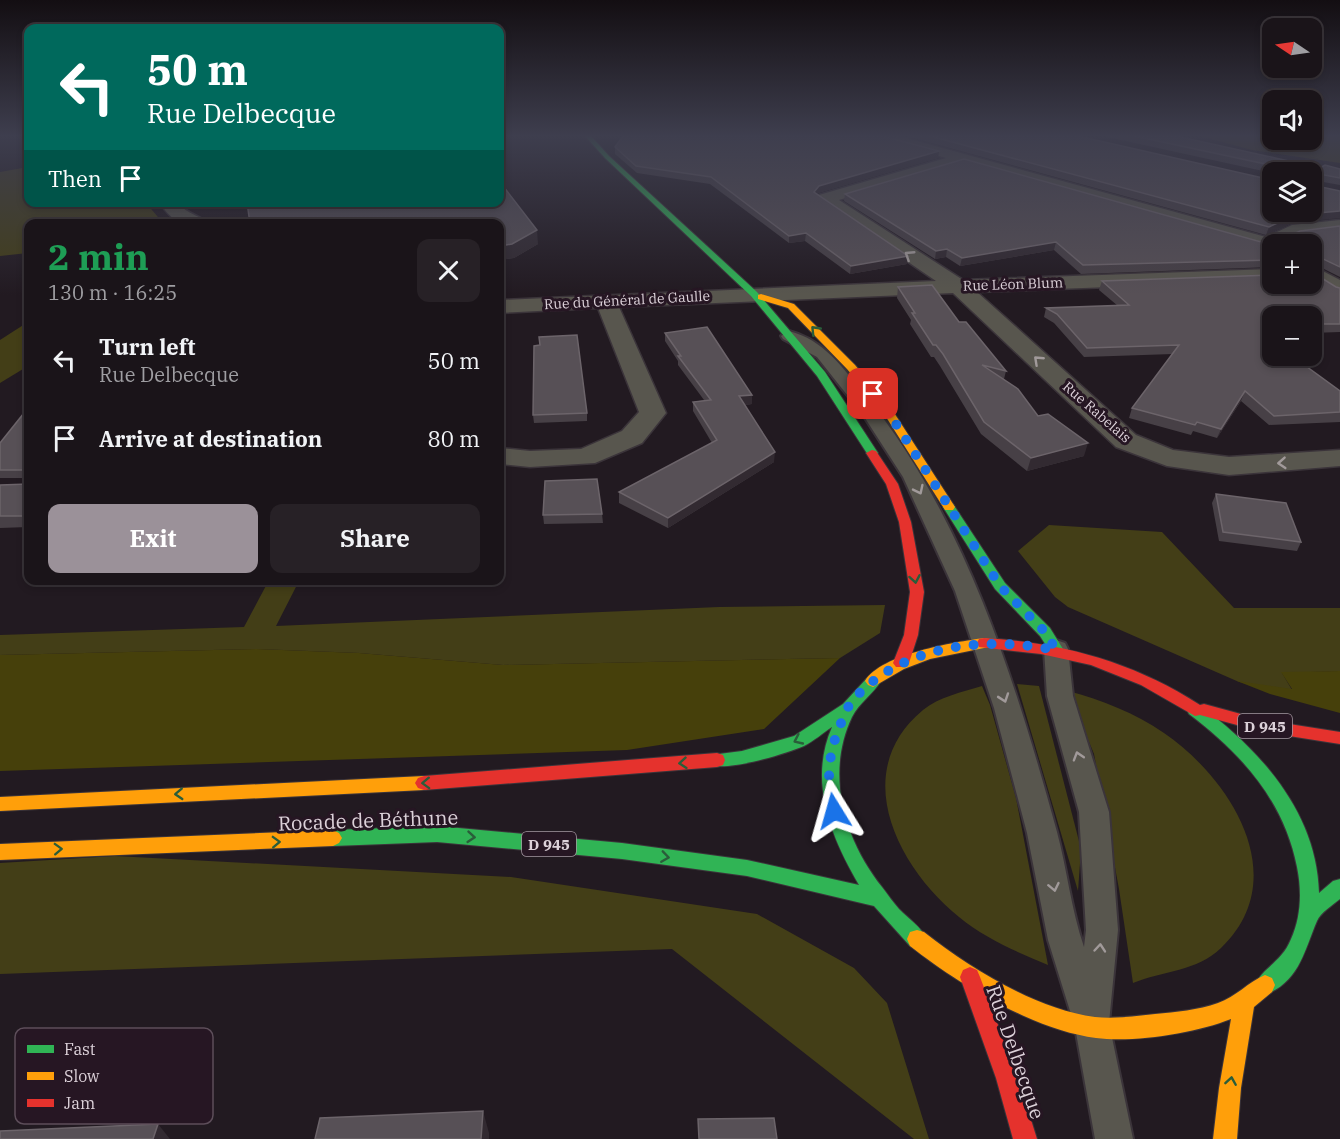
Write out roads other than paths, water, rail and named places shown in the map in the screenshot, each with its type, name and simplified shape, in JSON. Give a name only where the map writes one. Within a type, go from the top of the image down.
[{"type":"street","points":[[641,189],[754,294],[821,374],[892,484],[905,522],[917,592],[911,635],[901,663]]},
{"type":"street","name":"Rue Rabelais","points":[[852,189],[825,199],[958,286],[1126,441],[1167,458],[1229,466],[1340,458]]},
{"type":"street","points":[[1093,189],[1262,241]]},
{"type":"street","points":[[171,207],[180,217],[185,219]]},
{"type":"street","points":[[1287,234],[1292,231],[1340,226]]},
{"type":"street","name":"Rue Léon Blum","points":[[754,294],[1262,275]]},
{"type":"street","points":[[1322,278],[1340,288]]},
{"type":"street","points":[[754,294],[791,306],[851,367],[885,407],[1000,586],[1045,632],[1056,650]]},
{"type":"street","name":"Rue du Général de Gaulle","points":[[504,306],[754,294]]},
{"type":"street","points":[[504,456],[530,459],[585,457],[632,437],[653,413],[606,301]]},
{"type":"street","points":[[984,643],[1027,644],[1056,650],[1112,665],[1153,683],[1192,706],[1233,739],[1268,778],[1294,821],[1309,867],[1310,913],[1288,964],[1244,1003],[1176,1024],[1093,1027],[1030,1006],[970,977],[918,941],[876,898],[843,845],[829,794],[831,748],[847,709],[870,683],[901,663],[945,649],[984,643]]},
{"type":"street","name":"D 945","points":[[1192,706],[1263,726],[1340,738]]},
{"type":"street","name":"Rocade de Béthune","points":[[0,804],[456,781],[742,758],[799,741],[847,709]]},
{"type":"street","name":"Rocade de Béthune","points":[[0,852],[437,834],[622,851],[747,868],[876,898]]},
{"type":"street","points":[[1310,913],[1340,887]]},
{"type":"street","name":"Rue Delbecque","points":[[970,977],[1007,1078],[1025,1139]]},
{"type":"street","points":[[1225,1139],[1230,1088],[1244,1003]]},
{"type":"lane","points":[[789,336],[823,354],[870,412],[913,477],[967,591],[1014,731],[1042,833],[1065,940],[1093,1027],[1114,1139]]},
{"type":"lane","points":[[1056,650],[1060,696],[1094,812],[1102,930],[1093,1027]]}]
